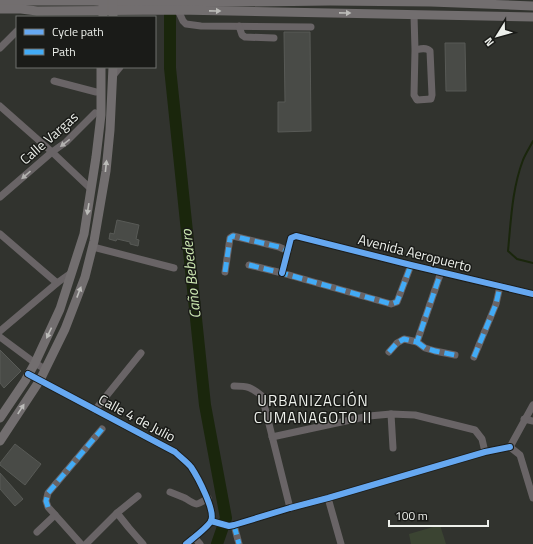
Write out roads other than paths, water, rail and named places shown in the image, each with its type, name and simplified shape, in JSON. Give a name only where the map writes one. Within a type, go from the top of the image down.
[{"type":"main road","points":[[0,9],[34,14],[65,8],[78,0],[114,1],[156,11]]},
{"type":"main road","points":[[0,1],[65,8],[108,15],[156,11],[174,6],[330,0],[406,1],[533,6]]},
{"type":"main road","points":[[95,14],[99,6],[114,1]]},
{"type":"main road","points":[[108,15],[114,1]]},
{"type":"main road","points":[[174,6],[414,15],[533,17]]},
{"type":"main road","points":[[65,8],[75,16]]},
{"type":"main road","points":[[96,68],[96,157]]},
{"type":"main road","points":[[0,418],[28,374],[60,309],[84,234],[101,115],[101,68]]},
{"type":"main road","points":[[111,99],[112,68]]},
{"type":"main road","points":[[0,441],[40,380],[65,329],[85,277],[93,246],[106,171],[110,130],[112,68]]},
{"type":"street","points":[[174,6],[186,24],[201,26],[311,27]]},
{"type":"street","points":[[414,15],[414,96],[417,100],[431,100],[430,51],[426,48],[415,50]]},
{"type":"street","points":[[239,26],[245,37],[274,38]]},
{"type":"street","points":[[0,48],[16,32]]},
{"type":"street","points":[[112,77],[119,68]]},
{"type":"street","points":[[54,81],[96,92]]},
{"type":"street","points":[[0,106],[91,189]]},
{"type":"street","name":"Calle Vargas","points":[[0,197],[52,152],[72,137],[96,113]]},
{"type":"street","points":[[0,234],[57,283]]},
{"type":"street","points":[[225,272],[230,238],[233,236],[279,247],[288,251],[282,273]]},
{"type":"street","name":"Avenida Aeropuerto","points":[[288,251],[291,238],[296,236],[533,294]]},
{"type":"street","points":[[93,246],[174,268]]},
{"type":"street","points":[[249,265],[391,304],[397,302],[411,265]]},
{"type":"street","points":[[417,342],[441,272]]},
{"type":"street","points":[[0,331],[71,273]]},
{"type":"street","points":[[474,357],[496,304],[500,286]]},
{"type":"street","points":[[0,337],[34,363],[45,369]]},
{"type":"street","points":[[388,352],[397,343],[404,339],[417,342],[425,348],[455,355]]},
{"type":"street","points":[[95,410],[141,353]]},
{"type":"street","name":"Calle 4 de Julio","points":[[28,374],[175,452],[190,466],[208,498],[212,514],[211,521]]},
{"type":"street","points":[[234,386],[246,386],[262,396],[290,508]]},
{"type":"street","points":[[510,447],[533,405]]},
{"type":"street","points":[[272,437],[369,416],[391,414],[415,415],[475,430],[482,439],[485,452]]},
{"type":"street","points":[[391,414],[393,448]]},
{"type":"street","points":[[524,420],[533,421]]},
{"type":"street","points":[[81,544],[48,507],[46,501],[48,493],[102,429]]},
{"type":"street","points":[[186,544],[211,521],[231,526],[485,452],[510,447],[520,455],[533,498]]},
{"type":"street","points":[[170,492],[195,504],[208,498]]},
{"type":"street","points":[[86,544],[138,496]]},
{"type":"street","points":[[328,498],[341,544]]},
{"type":"street","points":[[118,513],[128,528],[143,544]]},
{"type":"street","points":[[37,532],[55,515]]},
{"type":"street","points":[[231,526],[239,544]]},
{"type":"street","points":[[194,537],[200,544]]},
{"type":"waterway","name":"Caño Bebedero","points":[[170,0],[170,68],[205,405],[226,518],[217,544]]},
{"type":"waterway","points":[[533,141],[523,160],[516,182],[512,205],[508,251],[517,259],[533,263]]},
{"type":"district","name":"URBANIZACIÓN CUMANAGOTO II","points":[[313,410]]}]
